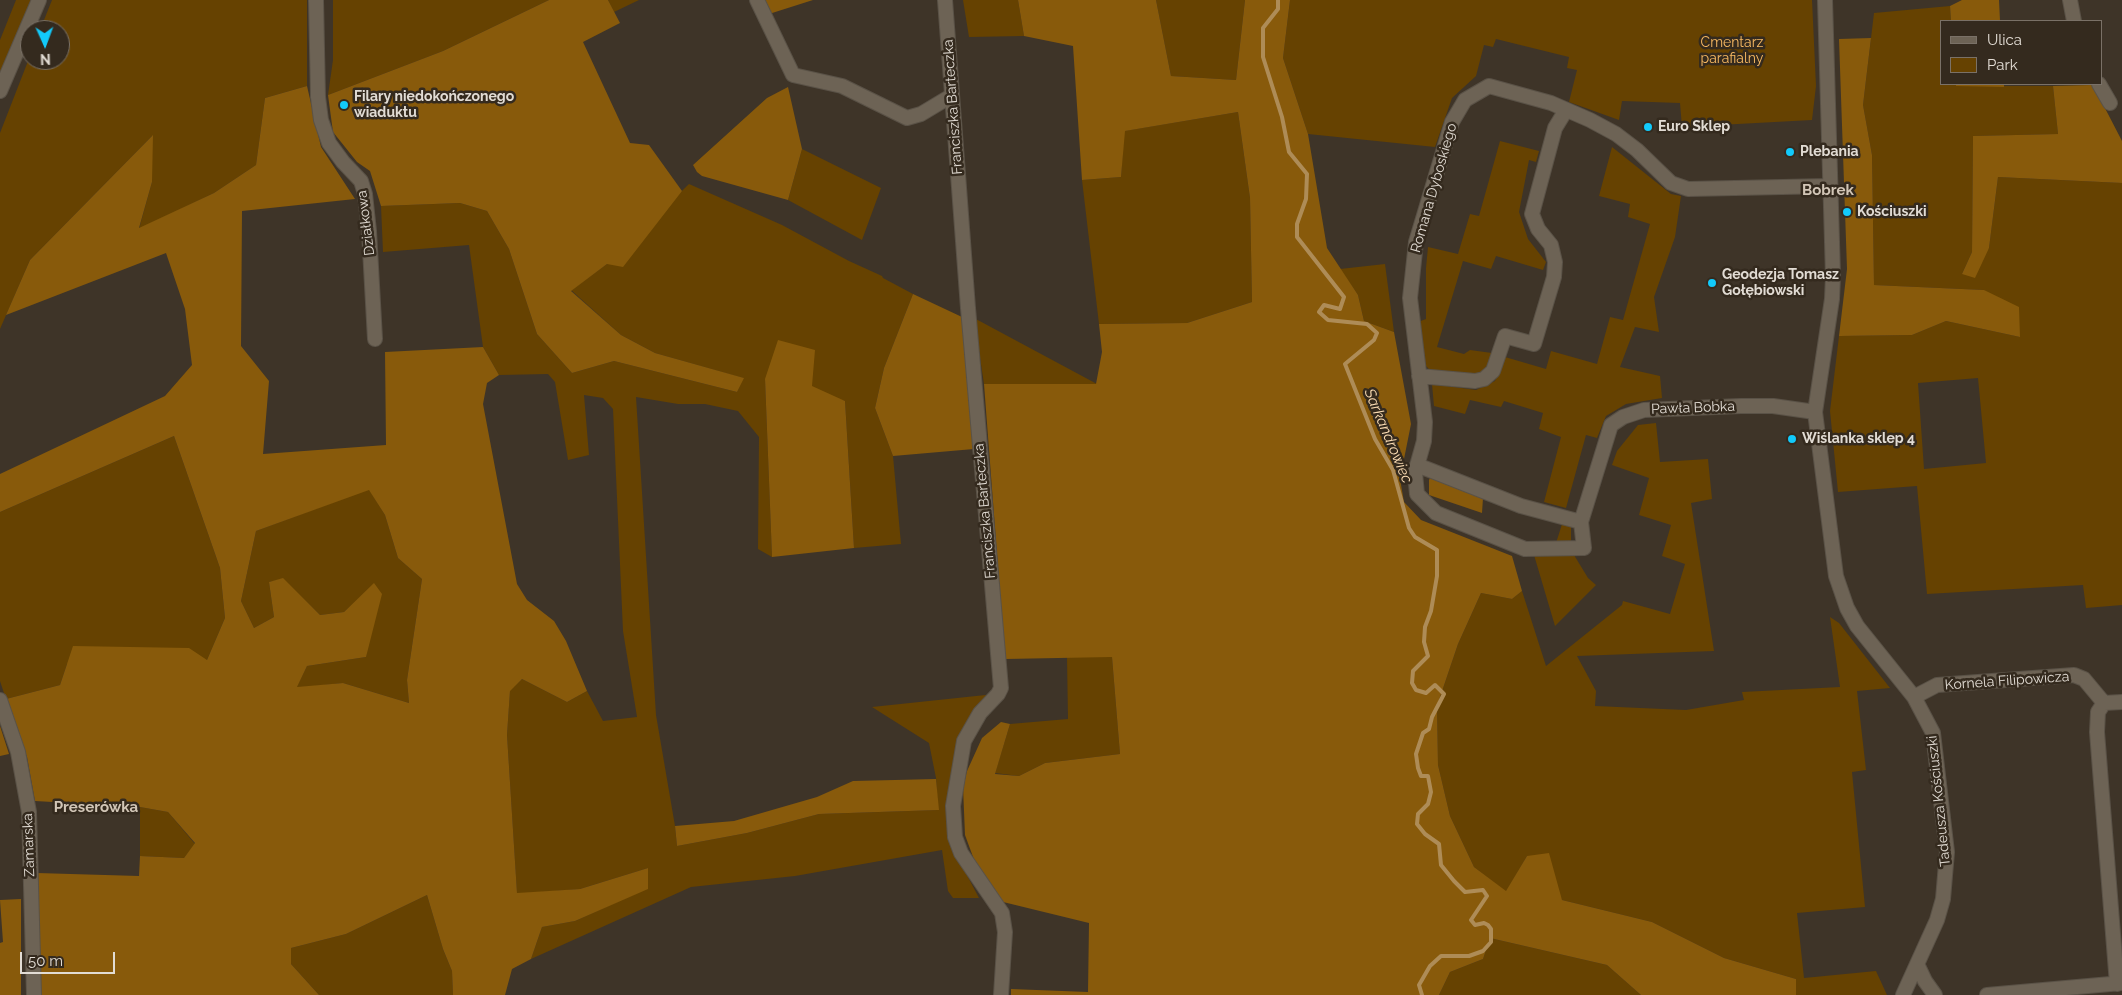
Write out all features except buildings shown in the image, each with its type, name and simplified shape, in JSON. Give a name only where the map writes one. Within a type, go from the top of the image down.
[{"type":"street","points":[[0,91],[39,0]]},
{"type":"street","name":"Działkowa","points":[[316,0],[318,97],[321,120],[329,143],[343,162],[361,181],[365,194],[370,231],[375,339]]},
{"type":"street","points":[[757,0],[793,75],[842,86],[907,118],[921,114],[951,96]]},
{"type":"street","name":"Franciszka Barteczka","points":[[945,0],[951,96],[1001,688],[998,694],[980,712],[964,741],[953,806],[955,837],[961,853],[1002,912],[1005,932],[1002,995]]},
{"type":"street","name":"Tadeusza Kościuszki","points":[[1825,0],[1832,299],[1815,412],[1836,576],[1841,592],[1857,626],[1914,697],[1933,733],[1947,852],[1944,899],[1937,920],[1903,995]]},
{"type":"street","points":[[2070,0],[2074,20]]},
{"type":"street","points":[[2100,85],[2110,104]]},
{"type":"street","name":"Romana Dyboskiego","points":[[1584,548],[1525,549],[1436,514],[1417,494],[1415,473],[1424,441],[1425,422],[1410,298],[1416,242],[1452,122],[1465,100],[1489,86],[1551,103],[1616,134],[1637,150],[1671,183],[1688,190],[1829,186]]},
{"type":"street","points":[[1420,376],[1475,381],[1484,379],[1493,371],[1505,336],[1534,344],[1554,277],[1556,262],[1551,246],[1538,229],[1532,214],[1556,128],[1566,110]]},
{"type":"street","name":"Pawła Bobka","points":[[1584,548],[1581,522],[1612,425],[1623,417],[1644,410],[1741,406],[1773,406],[1815,412]]},
{"type":"street","points":[[1417,465],[1521,506],[1581,522]]},
{"type":"street","name":"Kornela Filipowicza","points":[[1914,697],[1937,685],[2074,675],[2084,679],[2104,703]]},
{"type":"street","name":"Zamarska","points":[[0,700],[18,752],[29,812],[34,995]]},
{"type":"street","points":[[1987,995],[2119,984],[2097,732],[2098,712],[2104,703],[2122,702]]},
{"type":"street","points":[[1918,964],[1925,981],[1935,995]]},
{"type":"green space","points":[[16,0],[33,0],[25,20],[20,20],[20,31],[0,79],[0,40]]},
{"type":"green space","points":[[52,0],[307,0],[307,86],[265,98],[256,165],[214,193],[139,229],[152,182],[152,136],[30,260],[0,329],[0,133],[25,70],[70,70],[70,20],[44,20]]},
{"type":"green space","points":[[333,0],[549,0],[443,51],[328,95],[333,60]]},
{"type":"green space","points":[[608,0],[639,0],[614,12]]},
{"type":"green space","points":[[963,0],[1018,0],[1024,36],[969,37]]},
{"type":"green space","points":[[1156,0],[1245,0],[1236,80],[1171,76]]},
{"type":"green space","name":"Cmentarz parafialny","points":[[1290,0],[1812,0],[1816,86],[1812,120],[1682,127],[1680,103],[1622,101],[1619,120],[1569,102],[1577,70],[1567,68],[1569,57],[1496,39],[1493,47],[1484,45],[1476,76],[1452,98],[1435,147],[1308,134],[1283,58]]},
{"type":"green space","points":[[1950,6],[1951,20],[1940,20],[1940,85],[2053,86],[2058,134],[1973,136],[1972,252],[1962,274],[1989,248],[1998,177],[2122,183],[2122,605],[2086,608],[2083,585],[1927,594],[1917,486],[1838,492],[1830,411],[1839,336],[1912,335],[1946,321],[2020,337],[1984,290],[1874,285],[1872,155],[1863,105],[1874,13]],"holes":[[[1978,378],[1986,463],[1924,469],[1918,383]]]},
{"type":"green space","points":[[1238,112],[1250,198],[1252,302],[1187,323],[1099,324],[1082,180],[1121,177],[1124,131]]},
{"type":"green space","points":[[1500,141],[1539,151],[1536,162],[1529,160],[1519,212],[1528,239],[1546,262],[1543,270],[1496,256],[1491,269],[1463,261],[1437,347],[1464,354],[1470,350],[1492,353],[1487,372],[1479,377],[1431,371],[1426,366],[1418,322],[1426,319],[1428,247],[1458,254],[1470,214],[1479,216]]},
{"type":"green space","points":[[1612,147],[1671,194],[1681,196],[1675,237],[1654,297],[1659,332],[1635,327],[1620,367],[1660,376],[1662,398],[1626,404],[1606,416],[1597,438],[1586,435],[1566,508],[1544,502],[1561,437],[1539,429],[1543,413],[1504,401],[1501,407],[1470,400],[1465,414],[1434,406],[1432,384],[1476,390],[1495,381],[1505,357],[1546,369],[1551,351],[1597,364],[1610,317],[1623,320],[1650,224],[1628,217],[1630,204],[1599,196]]},
{"type":"green space","points":[[802,149],[881,188],[862,240],[788,200]]},
{"type":"green space","points":[[689,184],[782,225],[913,294],[884,368],[875,408],[893,456],[901,544],[854,548],[845,401],[765,379],[772,557],[758,549],[759,437],[738,411],[705,404],[678,404],[636,397],[656,715],[677,846],[747,833],[819,814],[938,810],[936,778],[929,743],[872,707],[995,694],[963,752],[950,783],[950,843],[979,898],[953,898],[948,891],[942,850],[795,876],[691,887],[531,959],[542,927],[575,921],[648,888],[648,868],[580,889],[517,894],[507,735],[510,690],[522,679],[567,702],[587,691],[603,721],[637,717],[623,631],[613,409],[603,398],[584,395],[589,455],[568,460],[555,382],[548,374],[499,375],[483,347],[469,245],[383,252],[381,206],[460,203],[487,211],[509,249],[537,334],[572,373],[614,361],[737,392],[743,378],[655,353],[621,335],[571,290],[607,264]]},
{"type":"green space","points":[[1385,264],[1394,332],[1364,321],[1358,295],[1340,269]]},
{"type":"green space","points":[[974,318],[1097,384],[984,384]]},
{"type":"green space","points":[[1656,423],[1660,462],[1708,459],[1712,499],[1691,503],[1714,651],[1577,656],[1596,691],[1595,706],[1686,710],[1744,700],[1742,692],[1840,687],[1830,617],[1839,623],[1890,688],[1857,691],[1866,770],[1852,772],[1865,907],[1797,913],[1804,978],[1876,971],[1887,995],[1796,995],[1796,979],[1724,958],[1652,922],[1562,900],[1527,856],[1506,892],[1474,867],[1450,816],[1438,765],[1437,706],[1458,644],[1481,593],[1512,599],[1522,591],[1546,666],[1622,605],[1623,601],[1670,614],[1685,564],[1662,556],[1671,525],[1639,515],[1649,478],[1612,465],[1617,451],[1638,425]]},
{"type":"green space","points":[[174,436],[220,568],[225,618],[207,660],[67,664],[60,685],[6,699],[0,681],[0,512]]},
{"type":"green space","points":[[369,489],[385,515],[398,558],[422,579],[407,680],[409,703],[343,683],[296,688],[307,666],[366,657],[374,584],[344,612],[320,615],[283,579],[269,582],[274,617],[254,628],[241,601],[256,531]]},
{"type":"green space","points":[[1563,521],[1571,524],[1571,542],[1556,543]]},
{"type":"green space","points":[[1534,555],[1574,555],[1588,578],[1596,585],[1555,626]]},
{"type":"green space","points":[[1067,657],[1112,657],[1120,754],[1045,763],[1019,776],[995,773],[1010,724],[1068,719]]},
{"type":"green space","points":[[140,807],[168,812],[195,844],[184,858],[140,856]]},
{"type":"green space","points":[[427,895],[443,949],[452,971],[453,995],[319,995],[291,964],[291,948],[346,934]]},
{"type":"green space","points":[[1490,938],[1607,965],[1641,995],[1439,995],[1450,972],[1483,959]]},
{"type":"shaded area","points":[[549,0],[608,0],[620,23],[583,42],[630,143],[649,145],[682,191],[623,267],[607,264],[571,291],[621,335],[655,353],[744,378],[737,392],[614,361],[572,373],[537,334],[509,249],[487,211],[460,203],[381,206],[370,171],[357,162],[333,132],[328,95],[443,51]]},
{"type":"shaded area","points":[[763,0],[813,0],[769,14]]},
{"type":"shaded area","points":[[1018,0],[1156,0],[1171,76],[1236,80],[1245,0],[1290,0],[1283,58],[1308,134],[1327,248],[1358,295],[1364,321],[1394,332],[1411,424],[1400,479],[1404,502],[1421,520],[1512,556],[1522,591],[1512,599],[1481,593],[1458,644],[1437,706],[1438,765],[1450,816],[1474,867],[1506,891],[1527,856],[1549,853],[1562,900],[1652,922],[1724,958],[1796,979],[1796,995],[1641,995],[1607,965],[1490,938],[1483,959],[1450,972],[1439,995],[1011,995],[1011,989],[1088,992],[1089,923],[999,901],[976,865],[965,835],[963,787],[967,771],[982,738],[1001,722],[1010,724],[995,774],[1019,776],[1045,763],[1120,754],[1112,657],[1005,659],[984,384],[1096,384],[1102,352],[1099,324],[1187,323],[1252,302],[1250,198],[1238,112],[1125,131],[1121,177],[1082,180],[1073,46],[1024,36]]},
{"type":"shaded area","points":[[1962,0],[1999,0],[2000,20],[1951,20],[1950,6]]},
{"type":"shaded area","points":[[1871,38],[1863,105],[1872,155],[1874,285],[1984,290],[2019,307],[2020,337],[1946,321],[1912,335],[1839,336],[1847,269],[1839,39]]},
{"type":"shaded area","points":[[2004,85],[2004,87],[1956,86]]},
{"type":"shaded area","points":[[2093,85],[2122,141],[2122,183],[1998,177],[1989,248],[1975,278],[1962,274],[1972,252],[1973,136],[2058,134],[2053,86]]},
{"type":"shaded area","points":[[307,86],[321,147],[355,199],[242,211],[241,346],[269,381],[263,454],[386,445],[385,352],[483,347],[499,375],[487,383],[483,404],[517,584],[527,600],[554,621],[566,641],[587,691],[567,702],[522,679],[510,691],[507,735],[517,893],[580,889],[648,868],[648,889],[575,921],[542,927],[531,959],[512,969],[505,995],[453,995],[452,971],[443,949],[427,895],[346,934],[291,948],[291,964],[319,995],[38,995],[37,873],[139,876],[140,856],[184,858],[195,843],[168,812],[140,807],[35,801],[27,757],[6,699],[60,685],[73,646],[189,648],[207,660],[225,618],[220,568],[174,436],[0,512],[0,474],[165,396],[192,365],[185,309],[166,253],[6,315],[30,260],[153,135],[152,182],[139,228],[214,193],[256,165],[265,98]],"holes":[[[369,490],[385,515],[398,558],[422,579],[407,680],[409,703],[343,683],[297,687],[307,666],[366,657],[382,594],[374,583],[344,612],[320,615],[283,578],[269,582],[274,617],[254,628],[241,601],[256,531]]]},
{"type":"shaded area","points":[[788,87],[802,149],[788,200],[702,176],[697,172],[693,165],[767,98]]},
{"type":"shaded area","points":[[913,294],[962,317],[974,449],[893,456],[875,408],[884,368]]},
{"type":"shaded area","points":[[778,340],[815,350],[812,386],[845,401],[854,548],[772,557],[765,379]]},
{"type":"shaded area","points":[[1432,474],[1483,498],[1482,513],[1429,495],[1429,480]]},
{"type":"shaded area","points":[[0,726],[9,754],[0,756]]},
{"type":"shaded area","points":[[936,779],[939,810],[819,814],[747,833],[677,846],[675,826],[734,821],[817,797],[853,781]]},
{"type":"shaded area","points":[[21,899],[21,995],[0,995],[0,943],[3,942],[0,900]]},
{"type":"waterway","name":"Sarkandrowiec","points":[[1278,0],[1278,9],[1263,28],[1263,57],[1282,117],[1289,152],[1307,174],[1306,199],[1297,224],[1297,237],[1344,297],[1340,309],[1324,305],[1319,312],[1328,320],[1367,324],[1377,333],[1374,340],[1345,364],[1375,439],[1393,470],[1409,528],[1415,537],[1437,550],[1437,576],[1431,611],[1425,627],[1424,642],[1428,656],[1413,671],[1412,683],[1416,690],[1426,693],[1435,685],[1444,694],[1432,717],[1429,729],[1423,733],[1416,754],[1421,776],[1428,776],[1431,792],[1428,804],[1418,814],[1417,824],[1425,834],[1439,844],[1441,865],[1454,881],[1465,892],[1483,890],[1487,896],[1471,920],[1475,925],[1484,923],[1488,925],[1491,929],[1491,942],[1483,951],[1469,956],[1441,956],[1430,966],[1419,985],[1422,995]]},
{"type":"place","name":"Filary niedokończonego wiaduktu","points":[[344,105]]},
{"type":"place","name":"Euro Sklep","points":[[1648,127]]},
{"type":"place","name":"Plebania","points":[[1790,152]]},
{"type":"place","name":"Kościuszki","points":[[1847,212]]},
{"type":"place","name":"Geodezja Tomasz Gołębiowski","points":[[1712,283]]},
{"type":"place","name":"Wiślanka sklep 4","points":[[1792,439]]},
{"type":"district","name":"Bobrek","points":[[1828,190]]},
{"type":"district","name":"Preserówka","points":[[96,807]]}]
